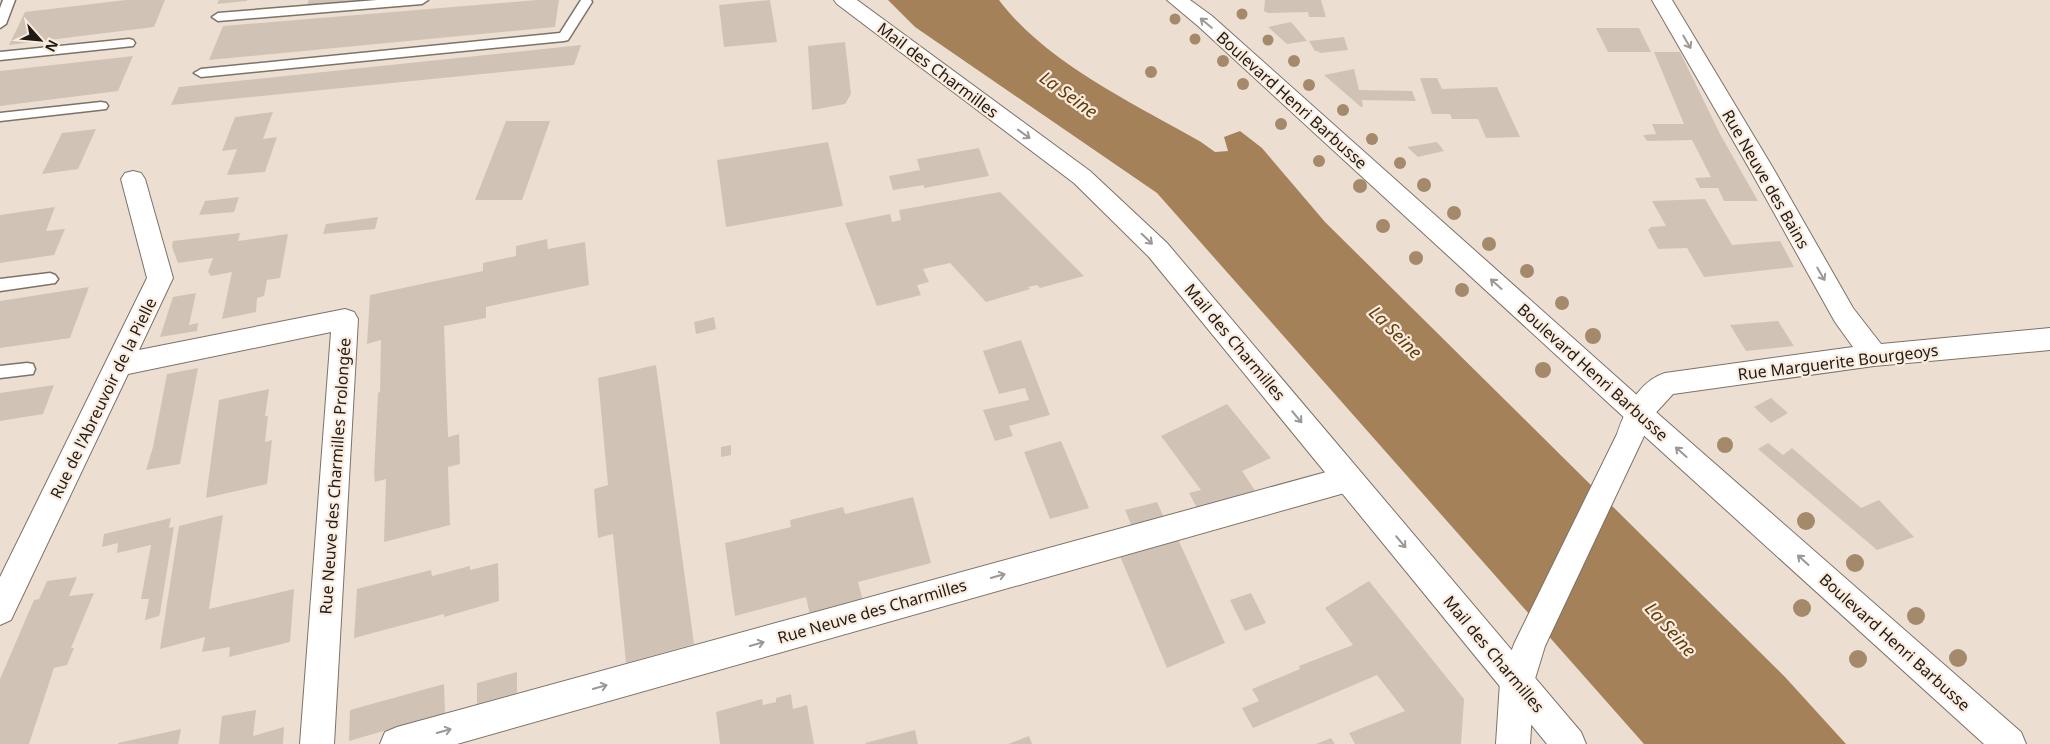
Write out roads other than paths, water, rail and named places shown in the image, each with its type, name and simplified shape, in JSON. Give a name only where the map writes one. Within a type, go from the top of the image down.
[{"type":"street","name":"Mail des Charmilles","points":[[844,0],[1082,176],[1158,250],[1568,744]]},
{"type":"street","name":"Boulevard Henri Barbusse","points":[[1177,0],[1205,21],[1635,424],[2009,744]]},
{"type":"street","name":"Rue Neuve des Bains","points":[[1662,0],[1761,168],[1844,315],[1874,355]]},
{"type":"street","name":"Rue de l'Abreuvoir de la Pielle","points":[[0,610],[160,278],[133,179]]},
{"type":"street","name":"Rue Neuve des Charmilles Prolongée","points":[[119,365],[345,319],[317,744]]},
{"type":"street","name":"Rue Marguerite Bourgeoys","points":[[1513,744],[1517,682],[1530,644],[1635,424],[1665,384],[1874,355],[2050,339]]},
{"type":"street","name":"Rue Neuve des Charmilles","points":[[397,744],[1348,479]]},
{"type":"lane","points":[[0,24],[9,0]]},
{"type":"lane","points":[[218,17],[422,0]]},
{"type":"lane","points":[[202,73],[564,37],[589,1]]},
{"type":"lane","points":[[0,56],[129,43]]},
{"type":"lane","points":[[0,117],[101,106]]},
{"type":"lane","points":[[0,285],[50,279]]},
{"type":"lane","points":[[0,372],[27,369]]},
{"type":"water","name":"La Seine","points":[[888,0],[999,0],[1018,22],[1065,62],[1120,97],[1201,142],[1215,152],[1228,151],[1224,137],[1240,131],[1262,148],[1325,222],[1785,677],[1846,744],[1644,744],[1157,193],[915,27]]}]
